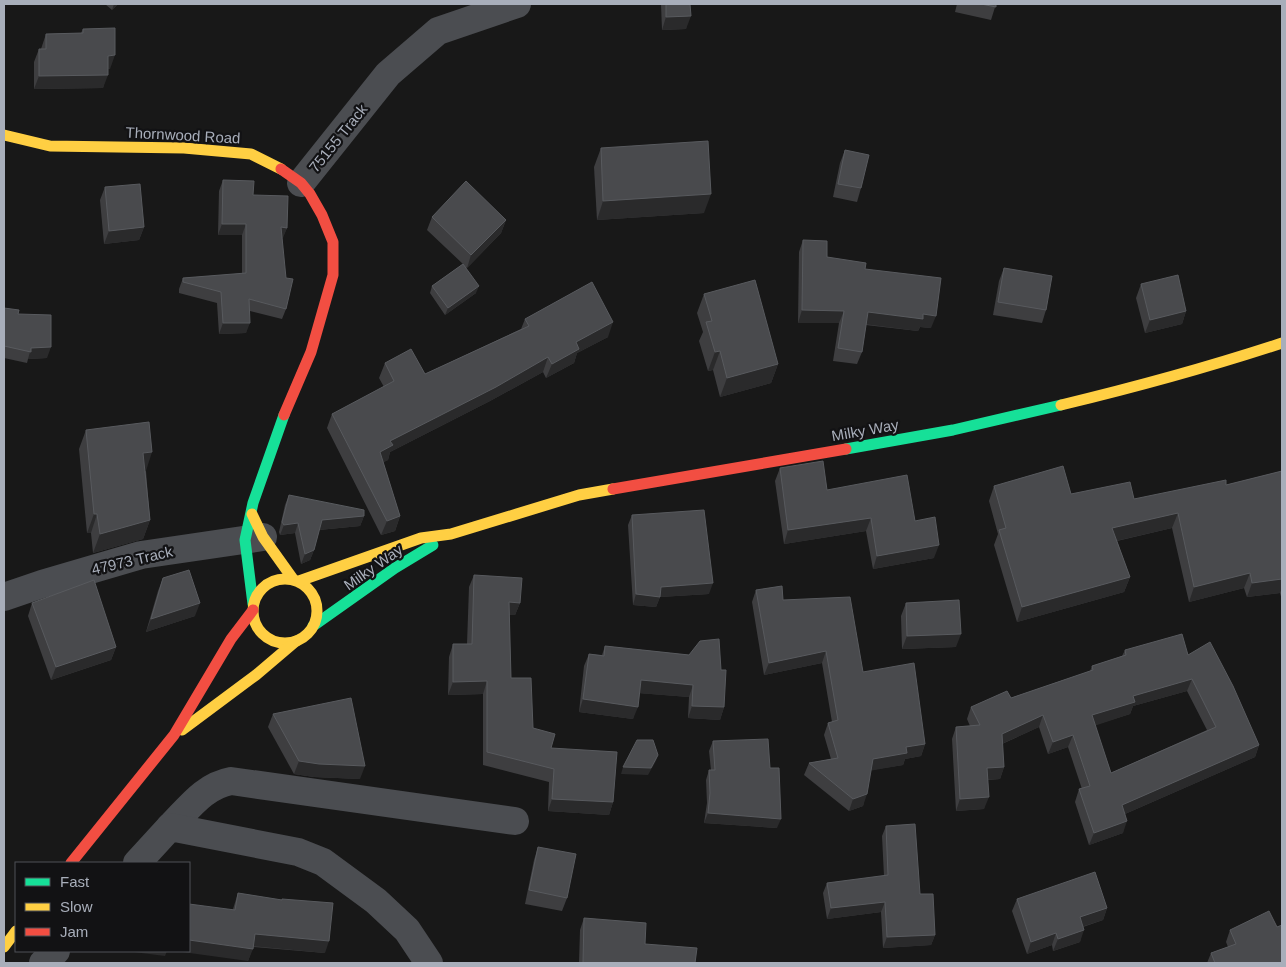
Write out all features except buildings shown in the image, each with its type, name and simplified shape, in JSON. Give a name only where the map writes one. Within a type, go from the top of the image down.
[{"type":"street","name":"75155 Track","points":[[301,183],[388,74],[438,31],[518,4]]},
{"type":"street","name":"Thornwood Road","points":[[4,135],[50,146],[184,148],[251,154],[279,167],[301,183],[322,215],[333,242],[333,275],[311,352],[282,420],[256,496],[253,607]]},
{"type":"street","name":"Milky Way","points":[[296,580],[421,538],[451,534],[579,495],[952,430],[1112,394],[1222,363],[1282,343]]},
{"type":"street","points":[[174,735],[256,675],[296,641],[306,635],[313,626],[317,614],[316,601],[310,589],[296,580],[254,530]]},
{"type":"street","name":"47973 Track","points":[[4,597],[141,555],[204,545],[254,530]]},
{"type":"street","name":"Milky Way","points":[[313,626],[395,568],[451,534]]},
{"type":"street","points":[[72,862],[174,735],[230,639],[253,607],[259,592],[268,583],[280,579],[296,580]]},
{"type":"street","points":[[253,607],[255,622],[262,633],[272,640],[284,643],[296,641]]},
{"type":"street","points":[[138,862],[208,789],[219,783],[231,781],[515,821]]},
{"type":"street","points":[[170,827],[298,852],[323,862],[376,901],[407,930],[429,963]]},
{"type":"street","points":[[4,947],[15,932]]},
{"type":"street","points":[[43,963],[55,952]]},
{"type":"traffic: fast","points":[[846,449],[953,430],[1061,405]]},
{"type":"traffic: fast","points":[[253,604],[245,540],[253,503],[284,415]]},
{"type":"traffic: fast","points":[[313,626],[395,568],[433,545]]},
{"type":"traffic: slow","points":[[4,135],[50,146],[184,148],[251,154],[281,169]]},
{"type":"traffic: slow","points":[[1061,405],[1172,376],[1282,343]]},
{"type":"traffic: slow","points":[[299,581],[421,538],[451,534],[579,495],[613,489]]},
{"type":"traffic: slow","points":[[252,514],[263,537],[293,579]]},
{"type":"traffic: slow","points":[[285,579],[297,581],[308,588],[315,599],[317,611],[315,623],[308,634],[297,641],[285,643],[273,641],[262,634],[255,623],[253,611],[255,599],[262,588],[273,581],[285,579]]},
{"type":"traffic: slow","points":[[182,730],[256,675],[296,641]]},
{"type":"traffic: slow","points":[[4,947],[15,932]]},
{"type":"traffic: jam","points":[[281,169],[301,183],[310,194],[322,215],[333,242],[333,275],[311,352],[284,415]]},
{"type":"traffic: jam","points":[[613,489],[846,449]]},
{"type":"traffic: jam","points":[[72,862],[174,735],[231,639],[253,610]]}]
